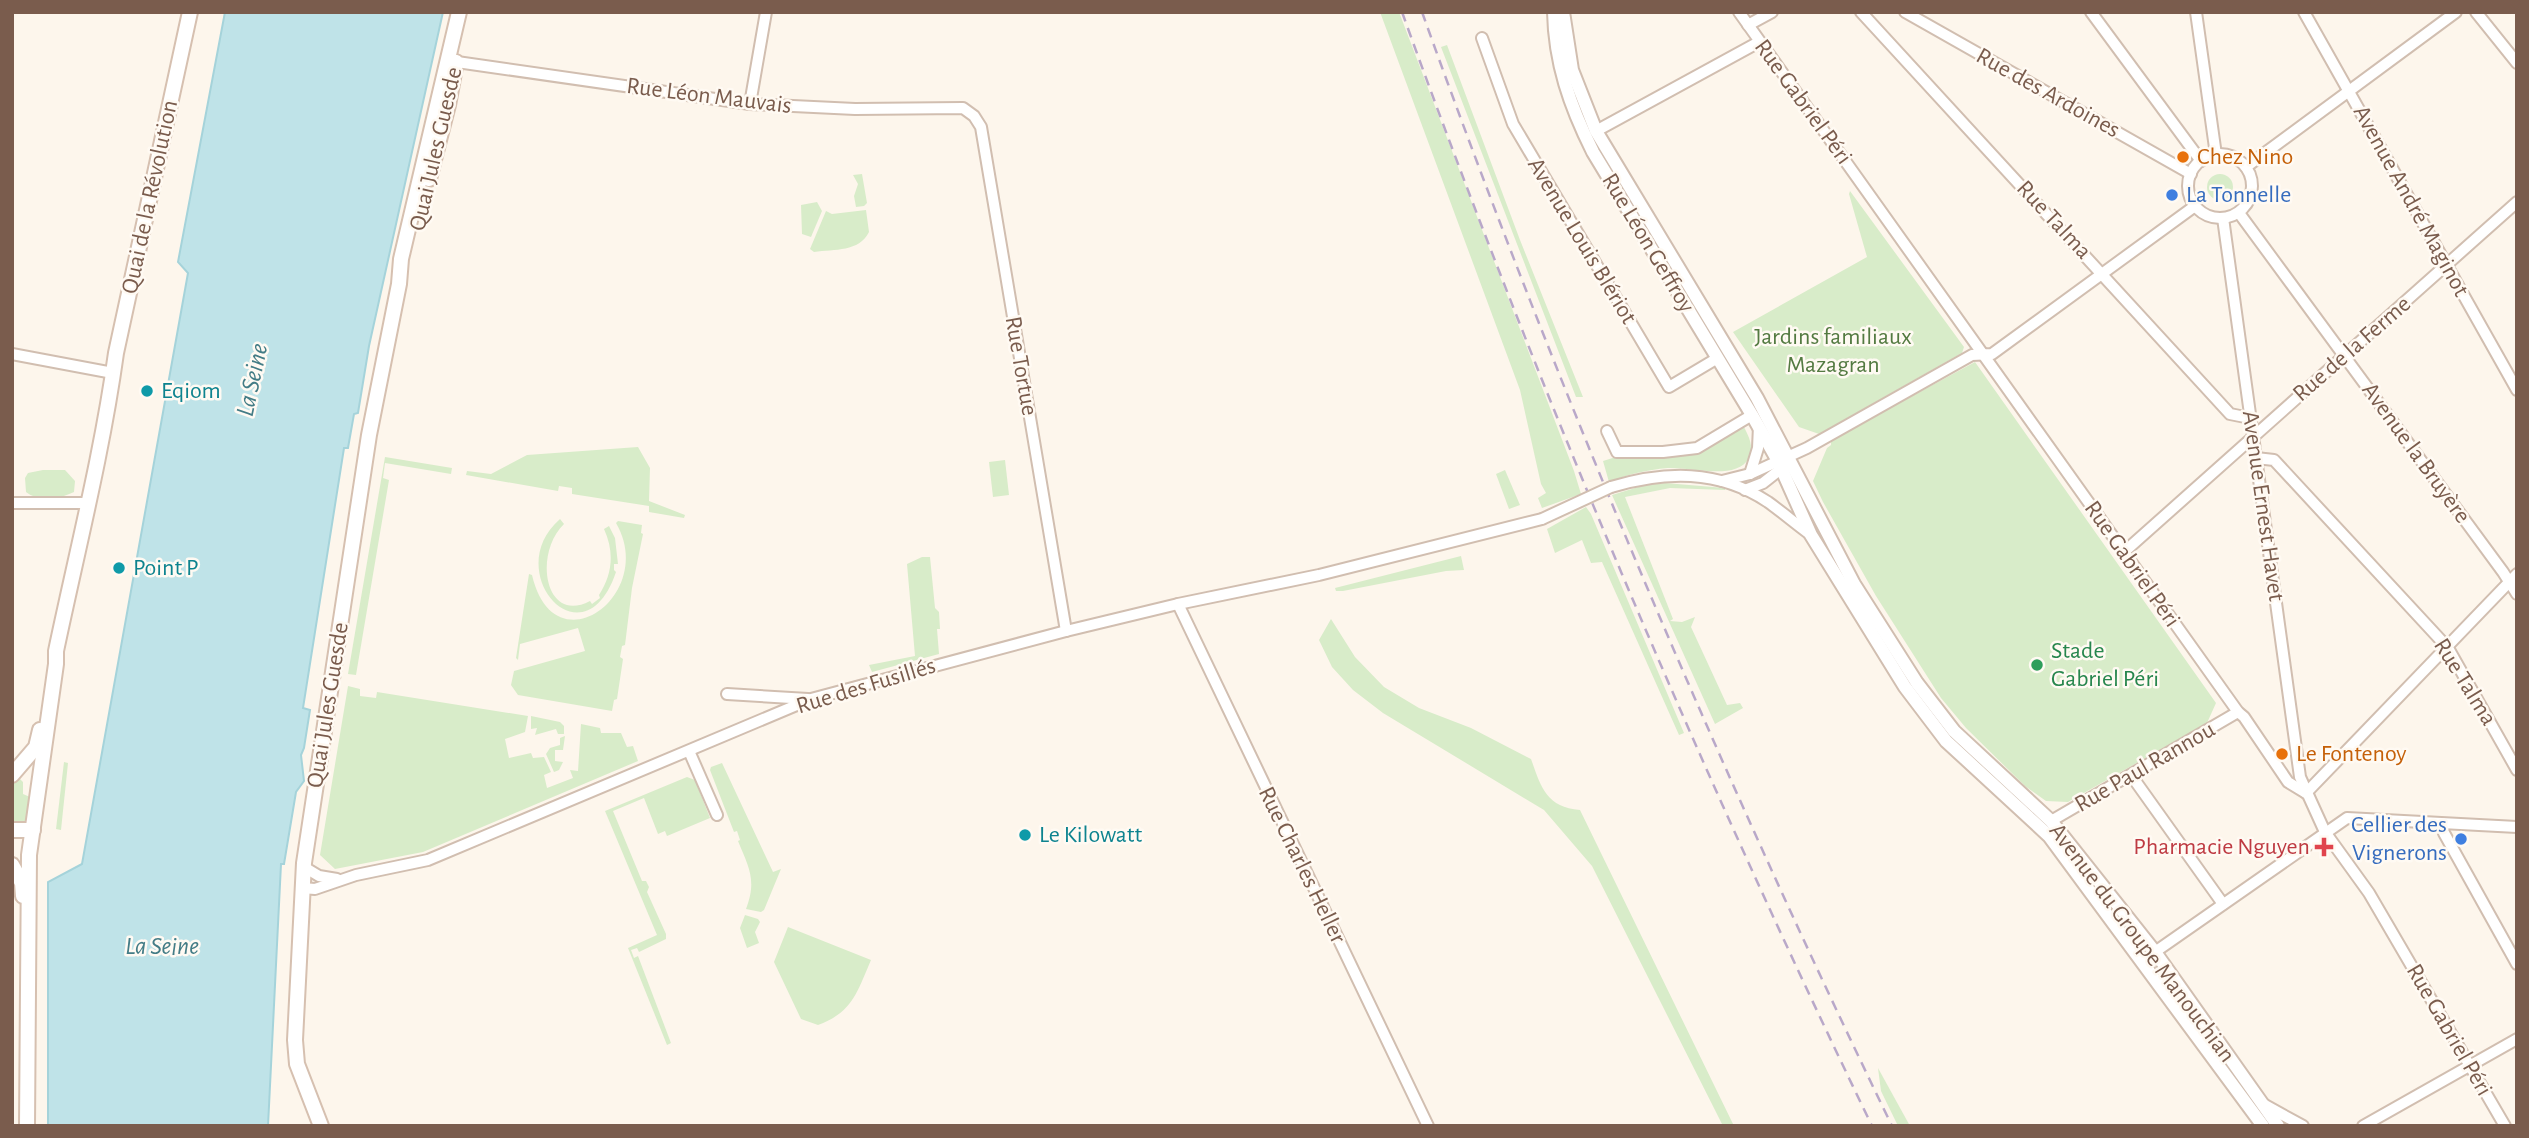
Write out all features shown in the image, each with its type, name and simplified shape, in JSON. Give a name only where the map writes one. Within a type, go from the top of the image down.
[{"type":"main road","name":"Quai de la Révolution","points":[[35,824],[56,650],[93,490],[113,378],[190,12]]},
{"type":"main road","name":"Quai Jules Guesde","points":[[321,1126],[297,1064],[295,1040],[304,867],[369,435],[399,284],[410,258],[448,106],[458,12]]},
{"type":"main road","name":"Quai Jules Guesde","points":[[452,61],[467,12]]},
{"type":"main road","name":"Quai de la Révolution","points":[[83,524],[104,400],[113,378]]},
{"type":"main road","points":[[12,776],[36,747],[50,663],[56,650]]},
{"type":"main road","points":[[12,776],[25,772],[33,778],[32,810],[35,824],[29,855],[27,927],[27,1126]]},
{"type":"main road","points":[[12,830],[35,824]]},
{"type":"main road","points":[[12,865],[23,889],[21,1126]]},
{"type":"street","points":[[750,104],[766,12]]},
{"type":"street","name":"Rue Léon Geffroy","points":[[1554,12],[1559,66],[1577,122],[1717,359],[1785,462]]},
{"type":"street","name":"Rue Léon Geffroy","points":[[1563,12],[1572,70],[1597,131],[1757,398],[1785,462]]},
{"type":"street","name":"Rue Gabriel Péri","points":[[1739,12],[2288,782],[2306,793],[2325,832],[2369,893],[2505,1126]]},
{"type":"street","points":[[1748,25],[1772,12]]},
{"type":"street","name":"Rue des Ardoines","points":[[1905,12],[2191,174]]},
{"type":"street","points":[[2091,12],[2201,162]]},
{"type":"street","points":[[2196,12],[2216,155]]},
{"type":"street","name":"Avenue André Maginot","points":[[2304,12],[2517,390]]},
{"type":"street","points":[[2246,167],[2456,12]]},
{"type":"street","points":[[2476,12],[2517,63]]},
{"type":"street","name":"Rue Talma","points":[[1862,13],[2230,414],[2250,418]]},
{"type":"street","name":"Avenue Louis Blériot","points":[[1482,38],[1513,124],[1669,387],[1717,359]]},
{"type":"street","points":[[1597,131],[1759,42]]},
{"type":"street","name":"Rue Léon Mauvais","points":[[452,61],[750,104],[855,109],[963,108]]},
{"type":"street","name":"Rue Tortue","points":[[963,108],[974,116],[981,127],[1066,631]]},
{"type":"street","points":[[2216,155],[2232,157],[2246,167],[2252,186],[2246,205],[2239,213],[2223,218],[2203,213],[2195,206],[2189,190],[2191,174],[2201,162],[2216,155]]},
{"type":"street","name":"Rue de la Ferme","points":[[2124,552],[2517,202]]},
{"type":"street","points":[[1745,490],[1762,483],[1785,462],[1807,448],[1972,355],[1992,354],[2195,206]]},
{"type":"street","name":"Avenue la Bruyère","points":[[2239,213],[2513,577],[2517,594]]},
{"type":"street","name":"Avenue Ernest Havet","points":[[2223,218],[2300,777],[2306,793]]},
{"type":"street","points":[[12,354],[113,378]]},
{"type":"street","points":[[1607,431],[1617,452],[1663,452],[1698,448],[1756,421],[1758,448],[1750,474]]},
{"type":"street","name":"Rue Talma","points":[[2256,458],[2274,460],[2448,648],[2517,770]]},
{"type":"street","points":[[1722,481],[1785,462]]},
{"type":"street","name":"Avenue du Groupe Manouchian","points":[[1785,462],[1811,535],[1905,687],[1946,741],[2049,836],[2263,1126]]},
{"type":"street","name":"Avenue du Groupe Manouchian","points":[[1785,462],[1854,584],[1917,683],[1954,731],[2051,821],[2155,952],[2278,1126]]},
{"type":"street","name":"Rue des Fusillés","points":[[302,888],[314,889],[344,879],[428,860],[868,677],[1178,604],[1319,575],[1542,519],[1611,487],[1644,477],[1682,474],[1722,481]]},
{"type":"street","points":[[1722,481],[1766,500],[1811,535]]},
{"type":"street","points":[[12,503],[85,503]]},
{"type":"street","points":[[2306,793],[2448,648],[2513,577]]},
{"type":"street","name":"Rue Charles Heller","points":[[1178,604],[1428,1126]]},
{"type":"street","points":[[727,694],[811,699]]},
{"type":"street","points":[[756,696],[767,707],[769,718]]},
{"type":"street","name":"Rue Paul Rannou","points":[[2051,821],[2238,712]]},
{"type":"street","points":[[689,751],[717,815]]},
{"type":"street","points":[[2131,775],[2223,904]]},
{"type":"street","points":[[2142,961],[2347,818],[2517,827]]},
{"type":"street","points":[[2441,824],[2517,964]]},
{"type":"street","points":[[304,867],[319,876],[344,879]]},
{"type":"street","points":[[2363,1126],[2517,1039]]},
{"type":"street","points":[[2263,1104],[2303,1126]]},
{"type":"green space","points":[[1380,12],[1399,12],[1581,494],[1542,508],[1538,498],[1546,493],[1541,484],[1520,390]]},
{"type":"green space","points":[[1447,45],[1520,240],[1583,397],[1576,397],[1441,47]]},
{"type":"green space","points":[[862,174],[867,203],[856,207],[854,196],[858,184],[853,175]]},
{"type":"green space","points":[[2220,174],[2229,178],[2233,187],[2229,196],[2220,200],[2211,196],[2207,187],[2211,178]]},
{"type":"green space","name":"Jardins familiaux Mazagran","points":[[1850,191],[1964,347],[1962,353],[1819,434],[1799,427],[1733,332],[1867,257]]},
{"type":"green space","points":[[817,202],[822,211],[811,237],[802,234],[801,205]]},
{"type":"green space","points":[[866,210],[869,232],[859,243],[838,250],[814,252],[810,249],[826,211],[832,214]]},
{"type":"green space","points":[[1975,362],[2216,703],[2207,723],[2068,802],[2046,801],[2025,786],[1966,728],[1941,698],[1876,596],[1813,481],[1831,440]]},
{"type":"green space","points":[[1744,427],[1750,442],[1750,454],[1743,465],[1735,469],[1713,471],[1668,468],[1609,482],[1603,461],[1619,456],[1692,454],[1703,451]]},
{"type":"green space","points":[[638,447],[650,468],[649,501],[685,515],[684,518],[649,512],[649,506],[572,494],[572,488],[559,486],[558,491],[466,475],[467,471],[491,474],[527,455]]},
{"type":"green space","points":[[385,457],[452,468],[451,474],[385,463],[383,478],[389,480],[356,675],[348,674]]},
{"type":"green space","points":[[1005,460],[1009,495],[993,497],[989,462]]},
{"type":"green space","points":[[65,470],[75,481],[74,492],[49,498],[26,492],[25,478],[28,473]]},
{"type":"green space","points":[[1505,470],[1520,505],[1509,509],[1496,474]]},
{"type":"green space","points":[[1665,483],[1725,488],[1670,488],[1625,497],[1673,619],[1670,621],[1682,622],[1695,617],[1691,627],[1727,705],[1740,703],[1743,708],[1715,724],[1612,495],[1645,485]]},
{"type":"green space","points":[[1586,507],[1684,733],[1679,735],[1602,562],[1591,563],[1582,540],[1555,553],[1547,529]]},
{"type":"green space","points":[[560,519],[564,524],[554,537],[547,568],[548,583],[554,595],[563,603],[575,606],[590,601],[592,604],[600,598],[607,580],[611,555],[604,529],[609,526],[615,538],[618,564],[614,564],[616,572],[602,599],[585,611],[568,611],[553,601],[542,584],[539,563],[544,540]]},
{"type":"green space","points":[[618,521],[642,525],[643,534],[632,588],[625,645],[622,646],[620,657],[623,659],[617,699],[614,700],[612,711],[518,695],[511,685],[514,671],[585,651],[578,628],[520,644],[518,660],[516,658],[529,574],[532,575],[544,603],[560,617],[579,619],[598,612],[614,596],[624,575],[625,550],[616,523]]},
{"type":"green space","points":[[1461,556],[1464,570],[1343,591],[1336,591],[1335,588]]},
{"type":"green space","points":[[922,557],[930,557],[935,608],[939,612],[939,654],[872,672],[869,665],[915,656],[907,564]]},
{"type":"green space","points":[[1331,619],[1355,657],[1384,687],[1419,708],[1471,728],[1531,759],[1546,794],[1559,805],[1580,810],[1734,1126],[1723,1126],[1592,866],[1544,810],[1383,713],[1353,690],[1332,667],[1319,640]]},
{"type":"green space","points":[[348,686],[360,689],[360,696],[376,698],[377,692],[528,716],[525,732],[505,739],[509,758],[531,753],[533,758],[544,757],[551,772],[544,775],[547,788],[573,778],[570,770],[578,771],[581,724],[600,728],[601,733],[621,733],[627,747],[633,746],[638,761],[423,852],[335,869],[320,855]]},
{"type":"green space","points":[[531,716],[560,722],[564,726],[564,734],[558,734],[556,729],[535,735],[537,728],[531,729]]},
{"type":"green space","points":[[565,736],[563,750],[555,750],[555,761],[563,762],[559,770],[554,772],[546,754],[550,748],[560,745],[560,738]]},
{"type":"green space","points":[[64,762],[68,763],[61,830],[56,829]]},
{"type":"green space","points":[[722,763],[773,872],[781,869],[761,912],[746,909],[751,890],[750,874],[737,831],[734,832],[710,770]]},
{"type":"green space","points":[[687,777],[695,780],[710,818],[667,836],[665,831],[658,834],[644,798],[613,811],[642,881],[646,881],[649,887],[647,892],[666,934],[666,939],[639,952],[637,948],[631,950],[634,958],[638,956],[671,1043],[667,1045],[628,948],[657,935],[605,811]]},
{"type":"green space","points":[[20,779],[23,782],[23,794],[30,797],[27,824],[12,824],[12,783]]},
{"type":"green space","points":[[745,915],[760,922],[755,932],[759,943],[747,948],[740,928]]},
{"type":"green space","points":[[788,927],[871,960],[852,1000],[839,1014],[818,1025],[801,1019],[774,962]]},
{"type":"green space","points":[[1878,1068],[1910,1126],[1898,1126],[1881,1091]]},
{"type":"water","name":"La Seine","points":[[225,12],[443,12],[369,346],[358,413],[354,414],[348,448],[344,448],[303,708],[310,710],[301,755],[304,781],[296,792],[284,864],[281,864],[268,1126],[48,1126],[48,882],[82,864],[188,273],[178,262]]},
{"type":"railway","points":[[1402,12],[1508,295],[1622,575],[1744,852],[1872,1126]]},
{"type":"railway","points":[[1422,12],[1528,295],[1642,575],[1763,852],[1892,1126]]},
{"type":"place","name":"Chez Nino","points":[[2183,157]]},
{"type":"place","name":"La Tonnelle","points":[[2172,195]]},
{"type":"place","name":"Eqiom","points":[[147,391]]},
{"type":"place","name":"Point P","points":[[119,568]]},
{"type":"place","name":"Stade Gabriel Péri","points":[[2037,665]]},
{"type":"place","name":"Le Fontenoy","points":[[2282,754]]},
{"type":"place","name":"Le Kilowatt","points":[[1025,835]]},
{"type":"place","name":"Cellier des Vignerons","points":[[2461,839]]},
{"type":"place","name":"Pharmacie Nguyen","points":[[2324,847]]}]
